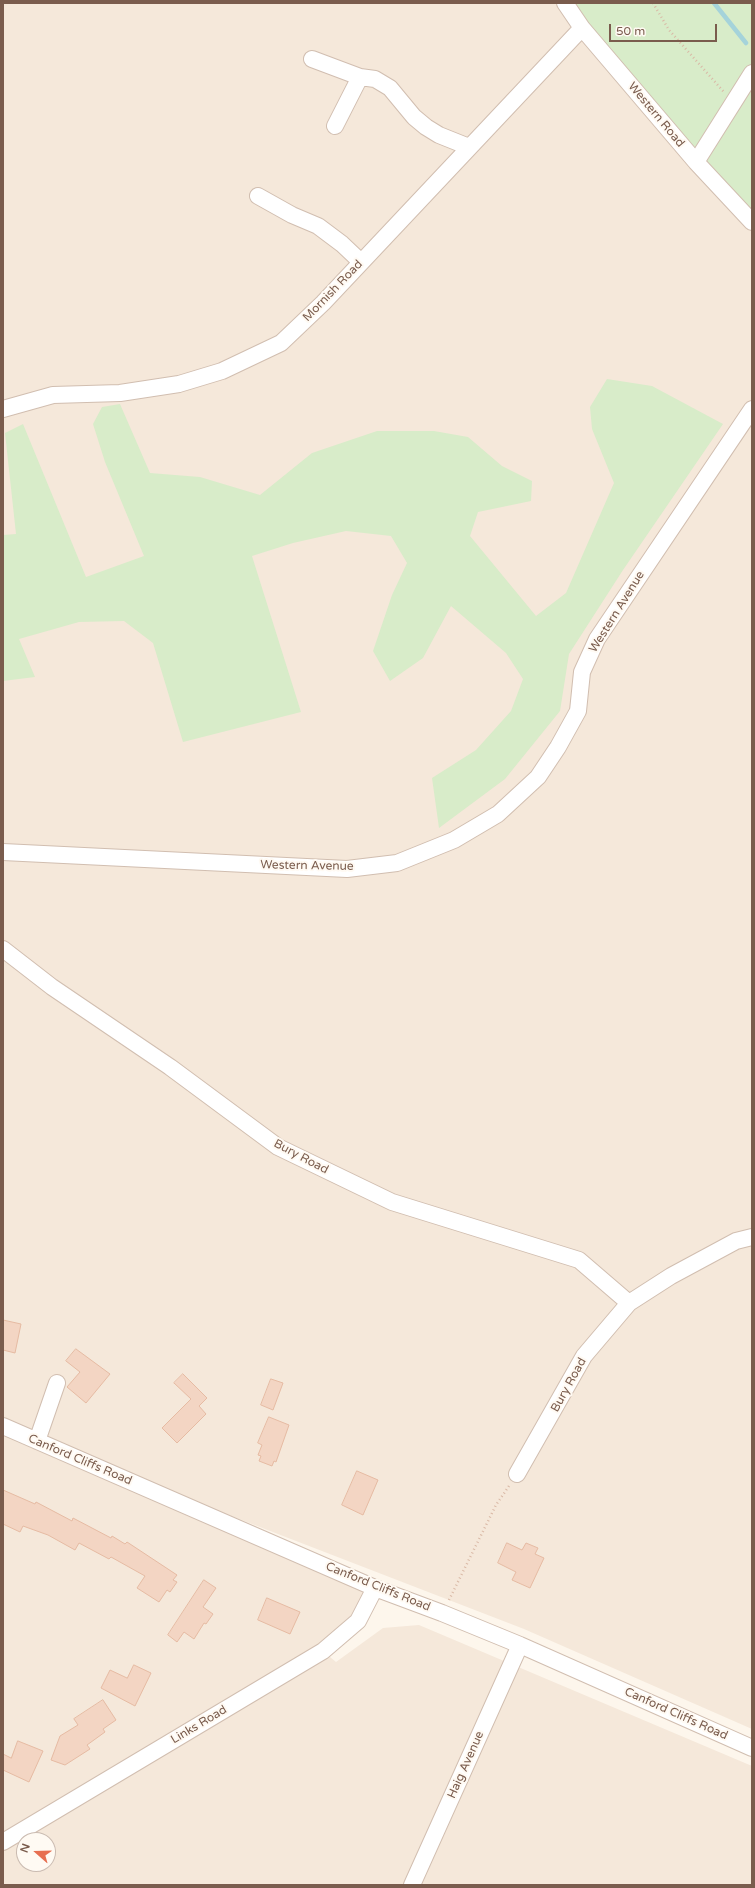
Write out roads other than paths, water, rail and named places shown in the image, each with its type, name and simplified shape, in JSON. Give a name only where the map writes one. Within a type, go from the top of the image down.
[{"type":"street","name":"Western Road","points":[[565,3],[582,28],[696,162],[752,222]]},
{"type":"street","name":"Mornish Road","points":[[3,409],[53,395],[120,393],[179,384],[222,371],[281,343],[323,303],[582,28]]},
{"type":"street","points":[[312,58],[360,77],[375,79],[390,88],[414,118],[426,127],[469,148]]},
{"type":"street","points":[[696,162],[752,73]]},
{"type":"street","points":[[335,126],[360,77]]},
{"type":"street","points":[[258,196],[292,215],[318,226],[342,244],[361,262]]},
{"type":"street","name":"Western Avenue","points":[[3,852],[347,869],[397,863],[454,840],[498,814],[538,777],[558,747],[578,711],[582,672],[597,639],[752,409]]},
{"type":"street","name":"Bury Road","points":[[3,949],[52,987],[170,1066],[278,1147],[392,1202],[579,1260],[629,1303]]},
{"type":"street","name":"Bury Road","points":[[517,1474],[584,1356],[629,1303],[671,1276],[736,1241],[752,1237]]},
{"type":"street","points":[[37,1441],[57,1383]]},
{"type":"street","name":"Canford Cliffs Road","points":[[3,1426],[375,1588],[442,1612],[520,1645],[752,1748]]},
{"type":"street","name":"Links Road","points":[[3,1842],[323,1651],[358,1621],[375,1588]]},
{"type":"street","name":"Haig Avenue","points":[[412,1885],[520,1645]]},
{"type":"waterway","points":[[714,3],[746,43]]}]
